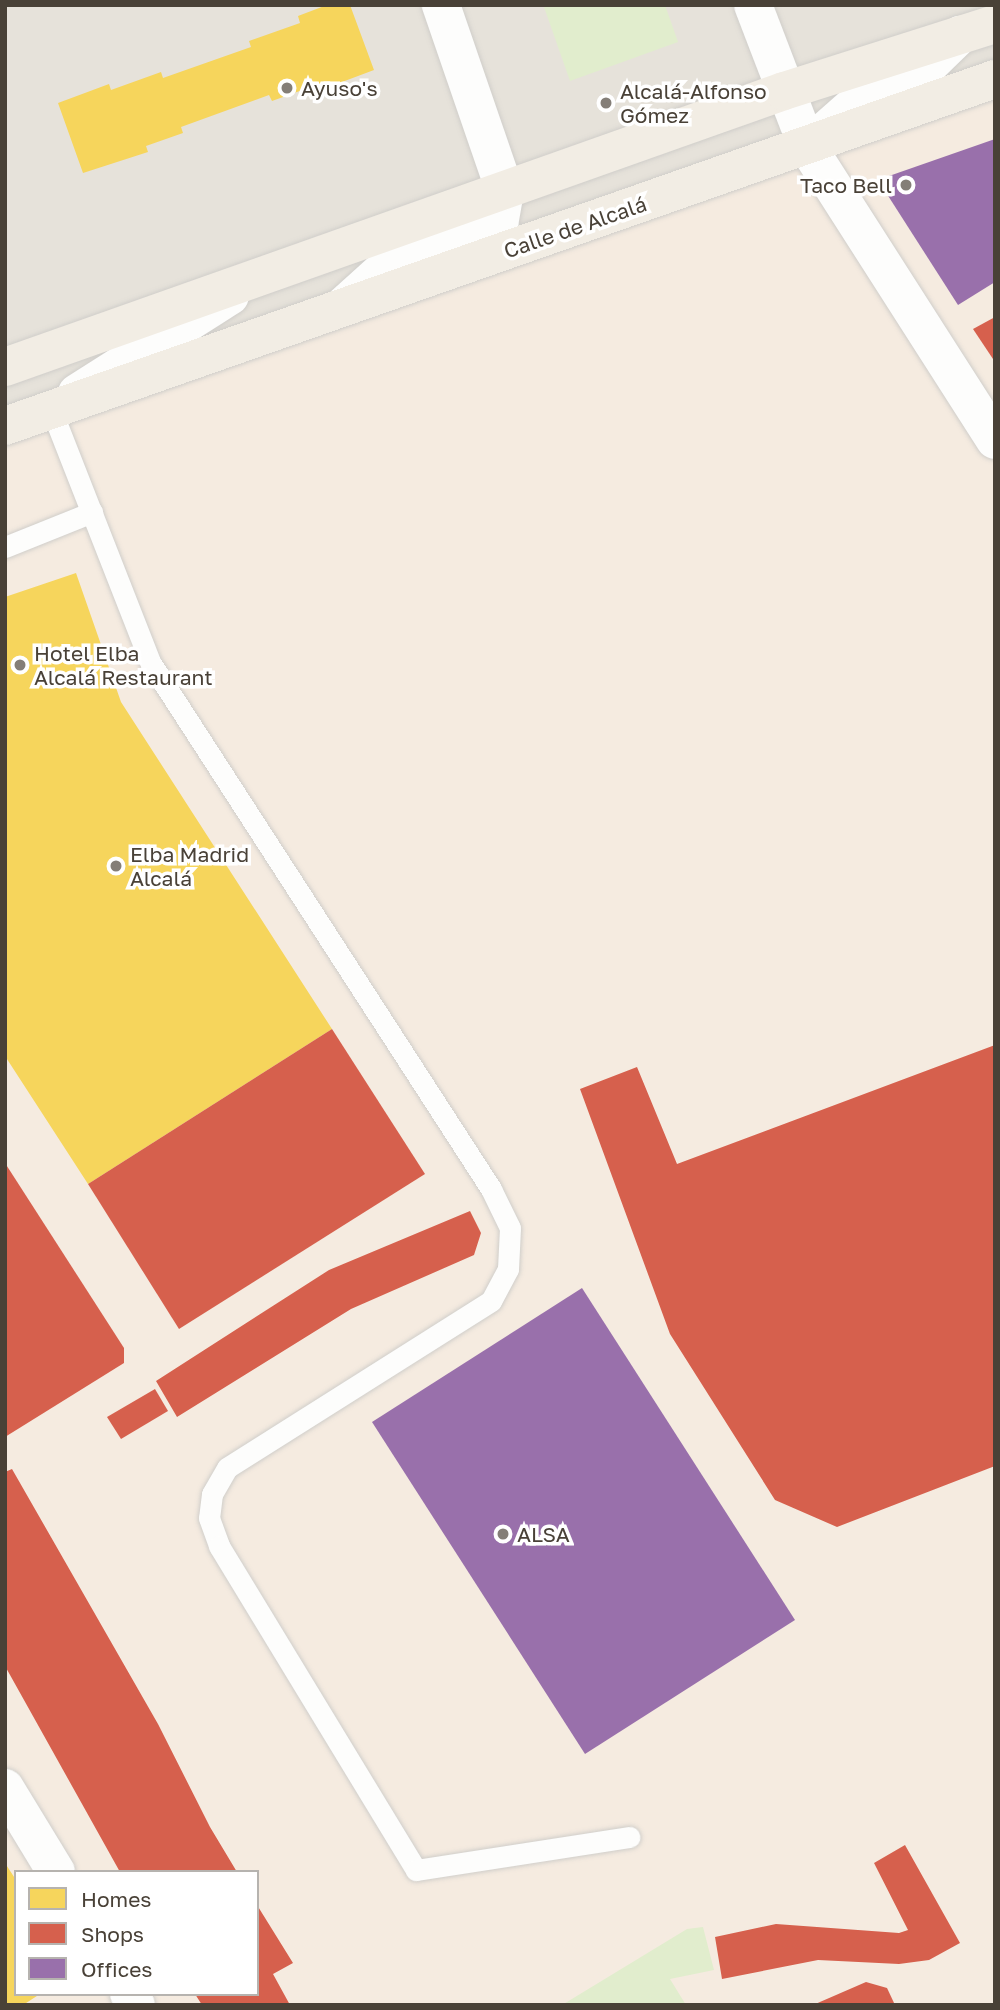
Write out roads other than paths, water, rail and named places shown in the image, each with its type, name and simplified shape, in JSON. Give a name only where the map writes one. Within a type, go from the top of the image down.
[{"type":"main road","name":"Calle de Alcalá","points":[[5,367],[253,282],[784,91],[978,29]]},
{"type":"main road","name":"Calle de Alcalá","points":[[5,426],[995,79]]},
{"type":"street","points":[[441,5],[505,191]]},
{"type":"street","points":[[753,5],[807,146],[995,440]]},
{"type":"street","name":"Calle de Alcalá","points":[[807,146],[869,92],[923,71],[978,29]]},
{"type":"street","name":"Calle de Alcalá","points":[[343,306],[394,260],[499,225],[505,191]]},
{"type":"street","name":"Calle de Alcalá","points":[[51,409],[253,282]]},
{"type":"street","points":[[5,1788],[55,1870]]},
{"type":"lane","points":[[51,409],[150,662],[491,1189],[510,1228],[508,1269],[491,1301],[227,1468],[212,1493],[209,1518],[219,1546],[416,1870],[629,1837]]},
{"type":"lane","points":[[5,547],[92,512]]},
{"type":"place","name":"Ayuso's","points":[[287,88]]},
{"type":"place","name":"Alcalá-Alfonso Gómez","points":[[606,103]]},
{"type":"place","name":"Taco Bell","points":[[906,185]]},
{"type":"place","name":"Hotel Elba Alcalá Restaurant","points":[[20,665]]},
{"type":"place","name":"Elba Madrid Alcalá","points":[[116,866]]},
{"type":"place","name":"ALSA","points":[[503,1534]]}]
